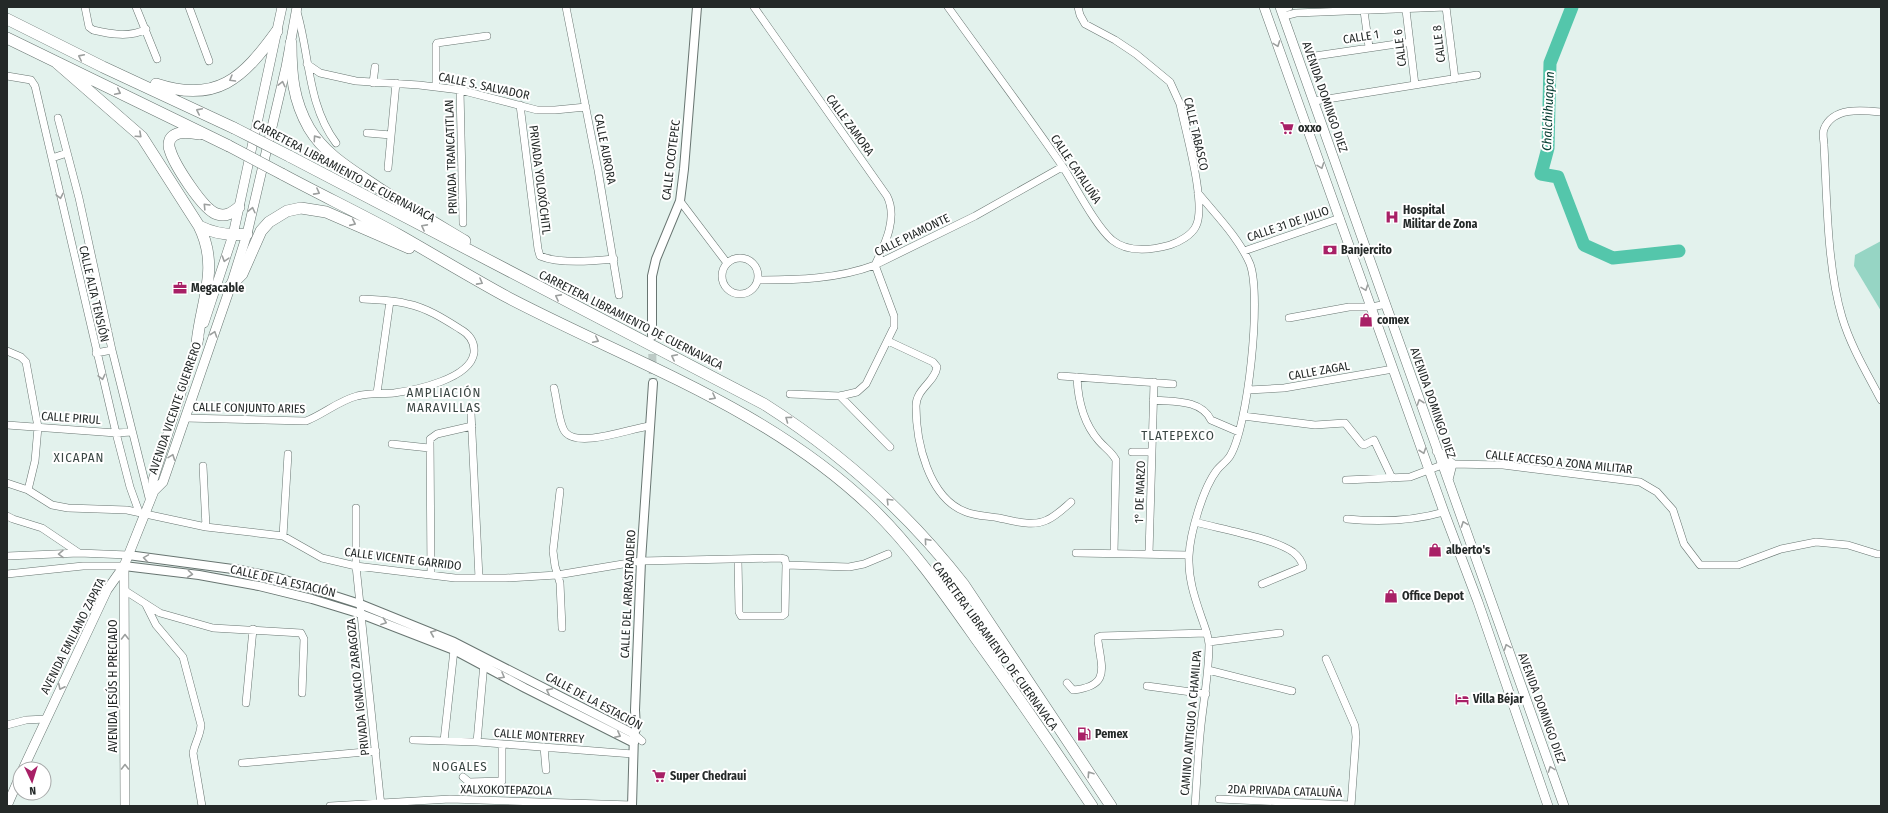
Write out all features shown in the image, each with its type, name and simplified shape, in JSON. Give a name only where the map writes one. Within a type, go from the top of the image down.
[{"type":"highway","name":"CARRETERA LIBRAMIENTO DE CUERNAVACA","points":[[7,20],[234,128],[289,156],[764,404],[813,438],[883,495],[916,528],[964,585],[1111,806]]},
{"type":"highway","points":[[122,75],[133,74],[175,90],[191,92],[214,88],[236,78],[247,70],[277,31]]},
{"type":"highway","name":"CARRETERA LIBRAMIENTO DE CUERNAVACA","points":[[7,38],[206,134],[399,235],[510,298],[686,383],[740,411],[781,436],[849,487],[891,528],[945,594],[1092,806]]},
{"type":"highway","points":[[291,43],[291,78],[300,110],[319,143],[345,166],[412,210],[486,253],[508,271]]},
{"type":"highway","points":[[57,63],[142,136],[199,226],[205,238],[209,272],[208,287],[199,321],[197,343]]},
{"type":"highway","points":[[206,134],[181,132],[173,136],[169,143],[169,150],[198,197],[207,208],[215,214],[222,216],[230,214],[239,208]]},
{"type":"highway","points":[[231,285],[242,274],[260,231],[277,216],[287,211],[301,208],[326,212],[460,271]]},
{"type":"highway","points":[[199,226],[220,234],[247,234]]},
{"type":"main road","name":"AVENIDA VICENTE GUERRERO","points":[[154,491],[153,480],[233,235],[282,7]]},
{"type":"main road","name":"AVENIDA DOMINGO DIEZ","points":[[1264,7],[1444,512],[1478,602],[1548,806]]},
{"type":"main road","name":"AVENIDA VICENTE GUERRERO","points":[[154,491],[162,482],[200,377],[247,234],[286,67],[296,8]]},
{"type":"main road","name":"AVENIDA DOMINGO DIEZ","points":[[1284,10],[1323,127],[1564,806]]},
{"type":"main road","points":[[271,63],[286,67]]},
{"type":"main road","points":[[1309,132],[1323,127]]},
{"type":"main road","points":[[188,373],[200,377]]},
{"type":"main road","points":[[1437,451],[1452,464],[1448,480]]},
{"type":"main road","name":"AVENIDA EMILIANO ZAPATA","points":[[27,761],[107,590],[124,566],[143,512],[150,502],[154,491]]},
{"type":"main road","name":"AVENIDA JESÚS H PRECIADO","points":[[124,566],[125,806]]},
{"type":"main road","points":[[7,806],[12,794]]},
{"type":"street","points":[[85,7],[90,27],[93,30],[129,35],[138,34],[146,29]]},
{"type":"street","points":[[136,7],[157,58]]},
{"type":"street","points":[[189,7],[209,61]]},
{"type":"street","name":"CALLE AURORA","points":[[566,7],[614,259],[619,295]]},
{"type":"street","name":"CALLE OCOTEPEC","points":[[652,336],[652,276],[656,259],[680,201],[697,7]]},
{"type":"street","name":"CALLE ZAMORA","points":[[754,7],[887,196],[892,212],[889,226],[875,265]]},
{"type":"street","name":"CALLE CATALUÑA","points":[[948,7],[1062,167],[1101,227],[1112,240],[1134,249],[1153,249],[1172,244],[1189,235],[1196,226],[1199,216],[1198,193]]},
{"type":"street","name":"CALLE TABASCO","points":[[1078,7],[1085,24],[1115,40],[1136,54],[1170,82],[1180,104],[1198,193]]},
{"type":"street","points":[[1284,10],[1296,13],[1406,10],[1446,7]]},
{"type":"street","name":"CALLE 8","points":[[1446,7],[1455,79]]},
{"type":"street","points":[[296,8],[304,35],[307,64],[314,98],[327,130],[336,142]]},
{"type":"street","name":"CALLE 6","points":[[1406,10],[1415,85]]},
{"type":"street","points":[[1364,11],[1369,47]]},
{"type":"street","points":[[436,87],[437,43],[487,36]]},
{"type":"street","name":"CALLE 1","points":[[1315,56],[1410,42]]},
{"type":"street","name":"CALLE S. SALVADOR","points":[[307,64],[320,73],[356,81],[396,83],[460,90],[537,110],[586,107]]},
{"type":"street","points":[[373,83],[374,67]]},
{"type":"street","points":[[1315,101],[1477,75]]},
{"type":"street","name":"CALLE ALTA TENSIÓN","points":[[7,76],[31,80],[35,86],[96,353],[116,433],[130,487],[143,512]]},
{"type":"street","points":[[388,168],[396,83]]},
{"type":"street","name":"PRIVADA TRANCATITLAN","points":[[460,90],[463,224]]},
{"type":"street","name":"PRIVADA YOLOXÓCHITL","points":[[520,105],[540,256],[547,259],[570,260],[614,259]]},
{"type":"street","points":[[1881,112],[1842,112],[1830,119],[1824,130],[1834,274],[1842,318],[1858,358],[1881,400]]},
{"type":"street","name":"CALLE ALTA TENSIÓN","points":[[58,118],[79,198],[112,350],[150,502]]},
{"type":"street","points":[[367,133],[391,135]]},
{"type":"street","points":[[52,158],[68,153]]},
{"type":"street","name":"CALLE PIAMONTE","points":[[758,280],[801,280],[862,270],[975,216],[1062,167]]},
{"type":"street","name":"CAMINO ANTIGUO A CHAMILPA","points":[[1195,806],[1201,725],[1206,694],[1209,642],[1191,587],[1189,555],[1195,522],[1205,491],[1217,471],[1230,456],[1243,416],[1248,390],[1252,351],[1254,290],[1251,267],[1244,251],[1198,193]]},
{"type":"street","points":[[680,201],[727,263]]},
{"type":"street","name":"CALLE 31 DE JULIO","points":[[1244,251],[1340,218]]},
{"type":"street","points":[[746,259],[756,267],[758,280],[755,286],[744,293],[731,292],[723,282],[722,275],[727,263],[733,260],[746,259]]},
{"type":"street","points":[[790,394],[840,396],[857,392],[866,384],[894,327],[894,316],[875,265]]},
{"type":"street","name":"CALLE CONJUNTO ARIES","points":[[185,418],[306,421],[320,416],[337,403],[356,396],[377,393],[393,393],[430,385],[447,379],[466,368],[472,361],[474,351],[472,338],[465,332],[435,314],[408,304],[363,299]]},
{"type":"street","points":[[377,393],[390,301]]},
{"type":"street","points":[[1289,318],[1349,307],[1372,307],[1386,304]]},
{"type":"street","points":[[888,341],[933,362],[937,367],[936,373],[919,394],[916,403],[916,415],[923,457],[935,485],[952,504],[966,512],[1029,523],[1046,521],[1071,502]]},
{"type":"street","points":[[96,353],[112,350]]},
{"type":"street","points":[[7,351],[21,357],[26,362],[38,427],[35,461],[28,490]]},
{"type":"street","name":"CALLE ZAGAL","points":[[1248,390],[1284,388],[1393,368]]},
{"type":"street","points":[[1061,376],[1173,384]]},
{"type":"street","points":[[1077,377],[1082,409],[1090,429],[1099,441],[1113,454],[1116,460],[1114,553]]},
{"type":"street","name":"1° DE MARZO","points":[[1149,554],[1154,382]]},
{"type":"street","name":"CALLE DEL ARRASTRADERO","points":[[632,805],[641,561],[653,384]]},
{"type":"street","points":[[554,388],[562,425],[566,433],[576,439],[603,437],[650,426]]},
{"type":"street","points":[[840,396],[890,448]]},
{"type":"street","points":[[1153,400],[1192,404],[1207,412],[1211,420],[1239,432]]},
{"type":"street","points":[[471,413],[479,578]]},
{"type":"street","points":[[1243,416],[1315,425],[1345,423],[1362,444],[1364,445],[1374,440],[1392,478]]},
{"type":"street","name":"CALLE PIRUL","points":[[7,425],[116,433],[132,432]]},
{"type":"street","points":[[431,575],[430,439],[437,434],[472,426]]},
{"type":"street","points":[[392,444],[430,448]]},
{"type":"street","points":[[1132,452],[1152,452]]},
{"type":"street","points":[[284,536],[288,454]]},
{"type":"street","name":"CALLE ACCESO A ZONA MILITAR","points":[[1346,480],[1410,477],[1442,465],[1452,464],[1503,465],[1640,482],[1657,492],[1673,510],[1684,544],[1700,564],[1738,565],[1781,549],[1816,542],[1848,545],[1881,554]]},
{"type":"street","points":[[203,466],[206,527]]},
{"type":"street","name":"CALLE VICENTE GARRIDO","points":[[7,483],[28,490],[52,504],[68,508],[143,512],[206,527],[284,536],[322,558],[356,566],[431,575],[479,578],[557,575],[641,561],[780,558],[785,559],[786,565]]},
{"type":"street","points":[[560,491],[553,551],[557,575],[560,583],[562,628]]},
{"type":"street","name":"PRIVADA IGNACIO ZARAGOZA","points":[[356,508],[356,566],[381,804]]},
{"type":"street","points":[[1347,519],[1384,520],[1415,518],[1444,512]]},
{"type":"street","points":[[7,516],[42,528],[79,553]]},
{"type":"street","points":[[1195,522],[1274,543],[1294,553],[1300,559],[1303,567],[1262,584]]},
{"type":"street","points":[[1076,552],[1189,555]]},
{"type":"street","name":"CALLE DE LA ESTACIÓN","points":[[7,556],[79,553],[128,555],[170,562],[240,570],[279,578],[396,617],[484,656],[634,738]]},
{"type":"street","points":[[738,560],[739,612],[741,616],[744,617],[785,614],[786,565],[849,567],[864,564],[888,554]]},
{"type":"street","points":[[167,572],[170,562]]},
{"type":"street","name":"CALLE DE LA ESTACIÓN","points":[[7,574],[83,566],[124,566],[199,575],[259,586],[312,599],[361,614],[454,650],[525,688],[634,738]]},
{"type":"street","points":[[124,590],[146,605],[160,612],[212,628],[253,629],[301,633],[303,635],[302,693]]},
{"type":"street","points":[[146,605],[156,625],[183,657],[201,724],[200,736],[193,753],[202,806]]},
{"type":"street","points":[[246,703],[253,629]]},
{"type":"street","points":[[1067,683],[1073,690],[1092,687],[1097,682],[1102,672],[1098,637],[1207,633]]},
{"type":"street","points":[[1209,642],[1280,633]]},
{"type":"street","points":[[444,741],[454,650]]},
{"type":"street","points":[[477,742],[484,656]]},
{"type":"street","points":[[1326,659],[1355,726],[1356,737],[1351,805]]},
{"type":"street","points":[[1208,670],[1292,691]]},
{"type":"street","points":[[1147,686],[1206,694]]},
{"type":"street","points":[[7,725],[26,720],[46,719]]},
{"type":"street","name":"CALLE MONTERREY","points":[[413,740],[477,742],[633,754]]},
{"type":"street","points":[[463,776],[469,782],[502,781],[502,744]]},
{"type":"street","points":[[544,747],[546,770]]},
{"type":"street","points":[[242,763],[376,751]]},
{"type":"street","name":"2DA PRIVADA CATALUÑA","points":[[1219,799],[1351,805]]},
{"type":"street","name":"XALXOKOTEPAZOLA","points":[[330,806],[450,803],[632,805]]},
{"type":"green space","points":[[1881,241],[1881,311],[1854,266],[1855,255]]},
{"type":"waterway","name":"Chalchihuapan","points":[[1572,7],[1550,63],[1548,148],[1541,174],[1558,177],[1584,245],[1613,258],[1679,251]]},
{"type":"tunnel","points":[[652,342],[653,383]]},
{"type":"place","name":"oxxo","points":[[1287,128]]},
{"type":"place","name":"Hospital Militar de Zona","points":[[1392,217]]},
{"type":"place","name":"Banjercito","points":[[1330,250]]},
{"type":"place","name":"Megacable","points":[[180,288]]},
{"type":"place","name":"comex","points":[[1366,320]]},
{"type":"place","name":"alberto's","points":[[1435,550]]},
{"type":"place","name":"Office Depot","points":[[1391,596]]},
{"type":"place","name":"Villa Béjar","points":[[1462,699]]},
{"type":"place","name":"Pemex","points":[[1084,734]]},
{"type":"place","name":"Super Chedraui","points":[[659,776]]},
{"type":"district","name":"AMPLIACIÓN MARAVILLAS","points":[[444,400]]},
{"type":"district","name":"TLATEPEXCO","points":[[1178,435]]},
{"type":"district","name":"XICAPAN","points":[[79,457]]},
{"type":"district","name":"NOGALES","points":[[460,766]]}]
